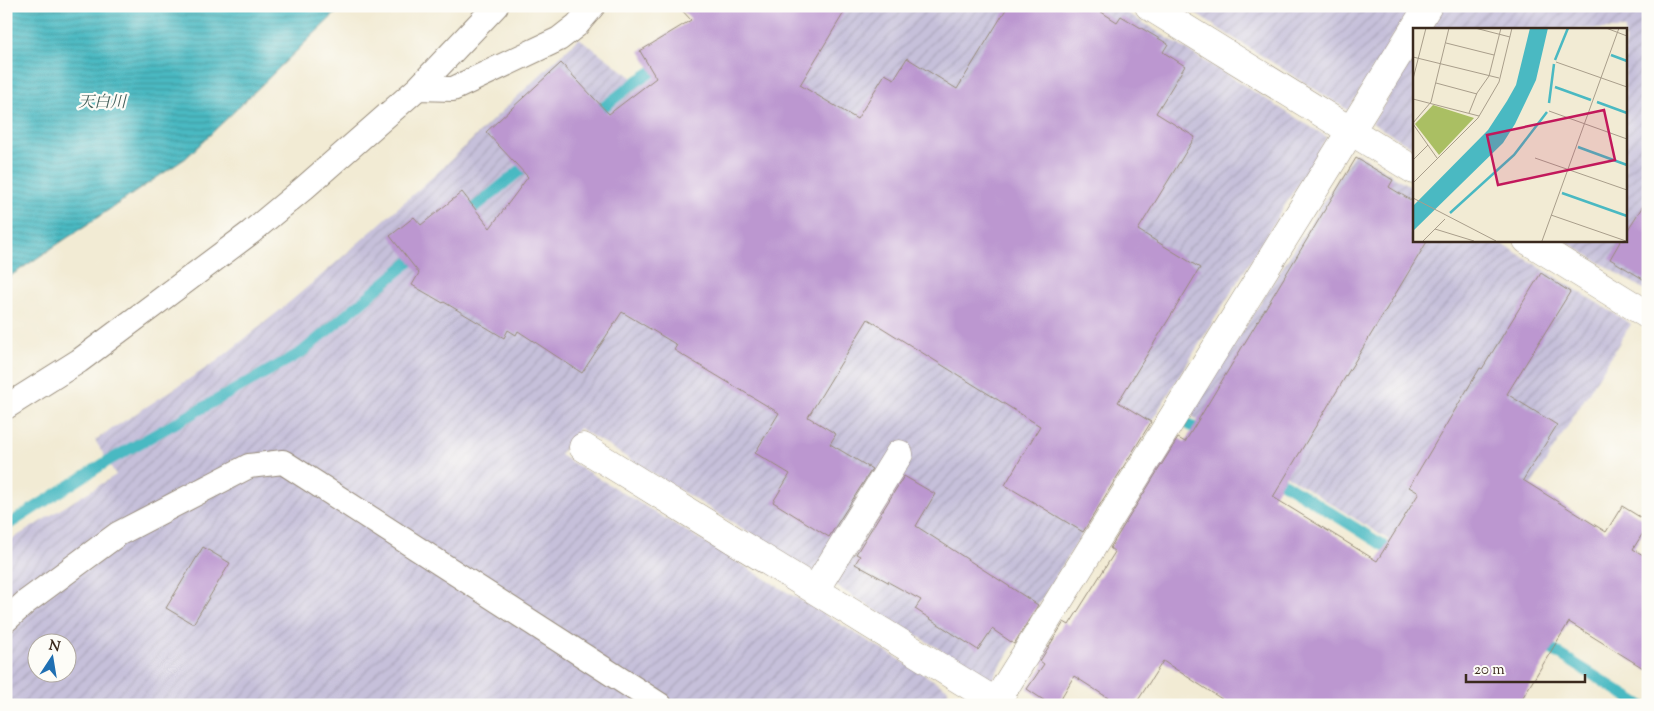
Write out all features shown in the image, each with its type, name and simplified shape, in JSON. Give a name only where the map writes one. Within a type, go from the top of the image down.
[{"type":"street","points":[[1149,6],[1413,169]]},
{"type":"street","points":[[1415,28],[1428,6]]},
{"type":"street","points":[[582,447],[997,704],[1413,31]]},
{"type":"street","points":[[1529,241],[1648,315]]},
{"type":"street","points":[[815,590],[899,454]]},
{"type":"lane","points":[[6,407],[80,361],[250,233],[303,190],[418,88],[496,6]]},
{"type":"lane","points":[[418,88],[453,89],[559,39],[577,25],[593,6]]},
{"type":"lane","points":[[6,620],[26,602],[118,534],[250,466],[283,462],[660,705]]},
{"type":"shaded area","points":[[757,6],[1116,6],[1327,137],[991,681],[579,428],[560,455],[948,689],[949,701],[947,705],[6,705],[6,543],[116,475],[95,440],[217,361],[279,311],[436,174],[579,38],[641,84]]},
{"type":"shaded area","points":[[1183,6],[1412,6],[1348,110]]},
{"type":"shaded area","points":[[1444,6],[1648,6],[1648,292],[1565,241],[1626,241],[1626,28],[1432,28]]},
{"type":"shaded area","points":[[1413,58],[1413,147],[1372,123]]},
{"type":"shaded area","points":[[1355,152],[1413,188],[1413,241],[1498,241],[1631,324],[1467,589],[1190,415]]},
{"type":"water","name":"天白川","points":[[6,6],[343,6],[186,158],[6,279]]},
{"type":"building","points":[[678,6],[848,6],[800,85],[857,119],[885,74],[894,79],[907,58],[957,89],[1008,6],[1092,6],[1117,22],[1121,16],[1168,44],[1163,52],[1185,66],[1156,113],[1195,137],[1138,230],[1200,268],[1118,402],[1151,422],[1083,532],[1005,485],[1040,426],[868,319],[808,417],[836,434],[830,444],[872,469],[829,537],[773,502],[790,474],[755,453],[779,413],[674,350],[677,345],[622,312],[582,373],[518,331],[516,335],[508,330],[504,338],[412,285],[419,273],[390,236],[414,217],[421,225],[462,192],[490,228],[528,177],[486,132],[561,63],[609,114],[656,78],[640,51],[691,20]]},
{"type":"building","points":[[1356,158],[1393,180],[1389,187],[1413,201],[1413,241],[1427,241],[1273,497],[1377,561],[1419,493],[1409,487],[1480,368],[1482,369],[1541,273],[1570,292],[1507,394],[1557,425],[1523,480],[1606,532],[1622,506],[1648,522],[1633,549],[1648,558],[1648,671],[1569,622],[1518,705],[1231,705],[1163,661],[1135,705],[1119,705],[1074,676],[1057,705],[1051,705],[1027,689],[1044,664],[1040,661],[1064,622],[1069,625],[1115,552],[1110,548],[1178,438],[1185,442]]},
{"type":"building","points":[[1648,198],[1648,282],[1610,259],[1620,241],[1626,241],[1626,232]]},
{"type":"building","points":[[904,476],[935,494],[916,526],[1038,605],[1014,644],[992,629],[978,650],[915,609],[921,600],[855,564],[860,556],[856,554]]},
{"type":"building","points":[[203,547],[230,563],[193,624],[166,608]]},
{"type":"waterway","points":[[592,116],[637,81],[664,64]]},
{"type":"waterway","points":[[464,216],[533,160]]},
{"type":"waterway","points":[[6,526],[108,461],[302,352],[421,252]]},
{"type":"waterway","points":[[1185,422],[1206,435]]},
{"type":"waterway","points":[[1271,475],[1397,554]]},
{"type":"waterway","points":[[1540,642],[1641,705]]}]
